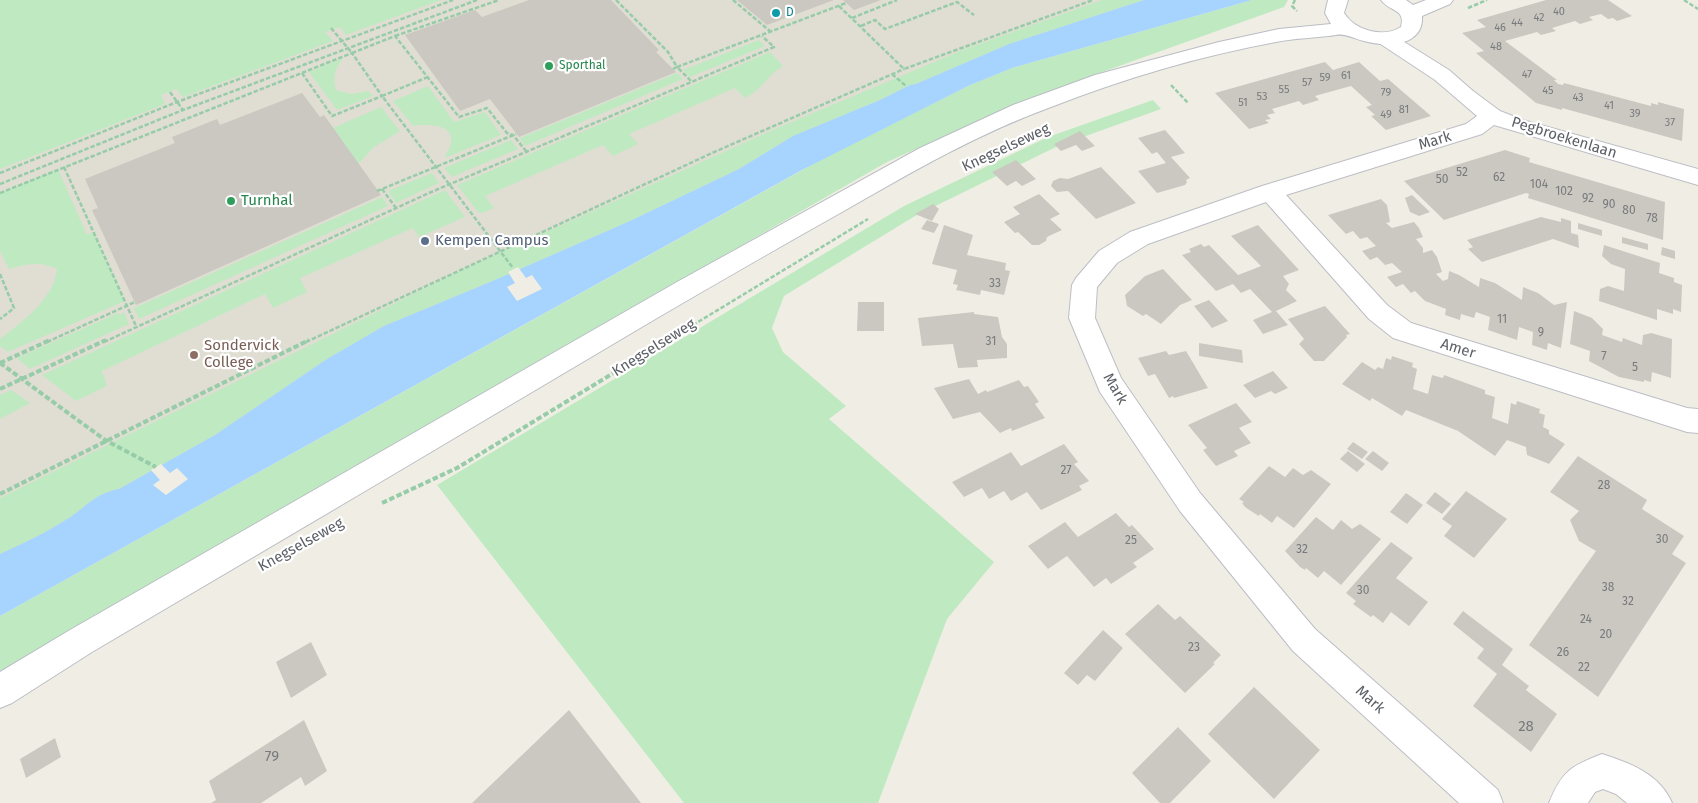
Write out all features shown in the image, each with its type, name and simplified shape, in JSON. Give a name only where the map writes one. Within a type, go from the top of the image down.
[{"type":"street","points":[[1400,4],[1442,0]]},
{"type":"street","points":[[1339,14],[1372,38],[1386,39],[1407,34],[1412,28],[1413,21],[1400,4]]},
{"type":"street","name":"Knegselseweg","points":[[0,691],[81,641],[669,299],[928,152],[1020,110],[1102,80],[1219,48],[1279,35],[1320,32],[1339,14]]},
{"type":"street","name":"Pegbroekenlaan","points":[[1407,34],[1442,75],[1465,96],[1492,116],[1515,125],[1698,178]]},
{"type":"street","name":"Pegbroekenlaan","points":[[1386,39],[1442,75]]},
{"type":"street","name":"Mark","points":[[1485,803],[1304,640],[1179,486],[1110,384],[1082,318],[1085,285],[1108,258],[1139,238],[1270,192],[1474,129],[1492,116]]},
{"type":"street","name":"Amer","points":[[1270,192],[1378,312],[1402,331],[1687,420],[1698,420]]},
{"type":"street","points":[[1567,803],[1583,780],[1602,771],[1626,780],[1654,803]]},
{"type":"path","points":[[0,173],[176,102],[452,0]]},
{"type":"path","points":[[0,184],[183,110],[477,0]]},
{"type":"path","points":[[0,193],[395,36],[499,0]]},
{"type":"path","points":[[616,0],[668,52],[678,68],[691,81]]},
{"type":"path","points":[[733,0],[771,32]]},
{"type":"path","points":[[852,18],[897,0]]},
{"type":"path","points":[[0,494],[105,440],[441,276],[782,121],[904,69],[1093,0]]},
{"type":"path","points":[[1292,6],[1295,0]]},
{"type":"path","points":[[1684,0],[1698,9]]},
{"type":"path","points":[[861,26],[875,20],[885,29],[957,2],[974,15]]},
{"type":"path","points":[[673,69],[846,4]]},
{"type":"path","points":[[839,6],[904,69]]},
{"type":"path","points":[[331,28],[352,53],[382,96],[513,268]]},
{"type":"path","points":[[395,36],[459,117],[487,108],[507,133],[514,134],[526,151]]},
{"type":"path","points":[[0,389],[450,184],[774,47],[762,36]]},
{"type":"path","points":[[302,73],[332,116],[428,77]]},
{"type":"path","points":[[892,74],[906,86]]},
{"type":"path","points":[[1163,86],[1179,82]]},
{"type":"path","points":[[1171,84],[1188,103]]},
{"type":"path","points":[[170,92],[183,110]]},
{"type":"path","points":[[377,191],[514,134]]},
{"type":"path","points":[[64,167],[136,326]]},
{"type":"path","points":[[382,189],[396,208]]},
{"type":"path","name":"Knegselseweg","points":[[377,506],[457,468],[874,216]]},
{"type":"path","points":[[0,274],[14,308],[0,319]]},
{"type":"path","points":[[135,302],[0,363],[20,380],[105,440],[156,467]]},
{"type":"shaded area","name":"Sondervick College","points":[[0,0],[1181,0],[1068,35],[0,556]]},
{"type":"green space","points":[[0,0],[441,0],[346,35],[340,27],[325,32],[333,41],[183,97],[176,89],[161,95],[165,104],[0,169]]},
{"type":"green space","points":[[1102,0],[1144,0],[1009,44],[910,85],[880,100],[793,136],[739,169],[630,221],[384,326],[327,359],[215,435],[119,489],[98,497],[61,523],[0,554],[0,498],[460,271],[768,132],[965,49]]},
{"type":"green space","points":[[1252,0],[1288,0],[1284,7],[1027,99],[887,162],[0,671],[0,616],[835,152],[968,86],[1012,68]]},
{"type":"green space","points":[[759,40],[765,46],[690,77],[683,70]]},
{"type":"green space","points":[[770,52],[783,66],[773,73],[751,95],[745,98],[735,88],[629,134],[638,144],[613,156],[603,145],[485,196],[494,208],[482,213],[478,212],[457,185]]},
{"type":"green space","points":[[343,58],[335,73],[336,90],[351,94],[368,91],[373,96],[337,110],[309,72]]},
{"type":"green space","points":[[677,73],[683,79],[525,146],[520,138]]},
{"type":"green space","points":[[428,86],[454,122],[485,112],[501,135],[445,158],[451,143],[451,136],[448,132],[438,126],[413,126],[393,101]]},
{"type":"green space","points":[[1153,100],[1161,109],[1058,146],[915,216],[784,296],[772,328],[783,352],[846,406],[829,419],[994,562],[947,619],[878,803],[684,803],[437,485],[904,206],[1048,137]]},
{"type":"green space","points":[[381,107],[400,131],[374,147],[358,164],[333,128]]},
{"type":"green space","points":[[511,140],[518,149],[452,177],[444,168]]},
{"type":"green space","points":[[58,169],[87,235],[93,232],[125,301],[8,352],[0,346],[0,339],[36,309],[50,290],[55,280],[57,269],[51,266],[33,264],[9,269],[0,251],[0,193]]},
{"type":"green space","points":[[432,173],[439,183],[396,203],[388,191]]},
{"type":"green space","points":[[445,190],[465,217],[419,237],[413,228],[300,278],[307,292],[273,308],[265,294],[102,371],[107,386],[76,401],[42,375]]},
{"type":"green space","points":[[382,197],[388,206],[139,319],[134,308]]},
{"type":"green space","points":[[124,312],[129,324],[30,369],[17,358],[118,313],[119,315]]},
{"type":"green space","points":[[11,390],[30,403],[0,419],[0,395]]},
{"type":"water","points":[[1144,0],[1252,0],[1012,68],[968,86],[802,170],[0,616],[0,554],[61,523],[98,497],[119,489],[215,435],[327,359],[384,326],[630,221],[739,169],[793,136],[880,100],[910,85],[1009,44]]},
{"type":"pier","points":[[518,267],[526,278],[532,275],[542,289],[517,301],[507,287],[515,283],[508,272]]},
{"type":"pier","points":[[161,464],[170,473],[177,468],[188,479],[166,495],[153,485],[160,480],[151,470]]},
{"type":"building","name":"Sporthal","points":[[529,0],[611,0],[659,50],[656,52],[676,72],[519,137],[490,99],[460,111],[405,35],[475,10],[482,17]]},
{"type":"building","name":"D","points":[[737,0],[834,0],[767,25]]},
{"type":"building","points":[[843,0],[881,0],[854,10]]},
{"type":"building","points":[[1546,0],[1608,0],[1632,16],[1617,21],[1613,18],[1608,19],[1601,14],[1589,17],[1593,20],[1580,24],[1575,21],[1552,28],[1556,31],[1541,35],[1537,32],[1505,41],[1557,80],[1554,80],[1558,84],[1563,85],[1564,83],[1651,106],[1651,103],[1658,105],[1658,102],[1684,109],[1682,141],[1562,108],[1562,110],[1536,103],[1476,53],[1484,51],[1462,33],[1486,27],[1477,20]]},
{"type":"building","points":[[1325,62],[1333,70],[1359,62],[1380,81],[1388,79],[1431,116],[1386,130],[1371,116],[1375,115],[1366,107],[1372,105],[1351,86],[1315,96],[1319,100],[1303,105],[1299,101],[1272,109],[1275,113],[1267,115],[1271,119],[1265,120],[1269,123],[1249,129],[1215,93]]},
{"type":"building","name":"Turnhal","points":[[302,93],[320,117],[324,115],[381,195],[136,305],[92,210],[98,208],[85,179],[175,143],[172,137],[217,119],[220,125]]},
{"type":"building","points":[[1165,130],[1185,153],[1171,157],[1190,178],[1186,180],[1185,185],[1157,193],[1138,171],[1166,163],[1157,152],[1152,154],[1138,138]]},
{"type":"building","points":[[1080,131],[1095,146],[1082,151],[1076,145],[1061,151],[1054,144]]},
{"type":"building","points":[[1505,150],[1530,158],[1529,162],[1665,202],[1663,240],[1528,198],[1529,194],[1526,193],[1444,220],[1404,181]]},
{"type":"building","points":[[1016,160],[1036,179],[1022,186],[1016,181],[1007,186],[992,172]]},
{"type":"building","points":[[1101,167],[1136,203],[1096,219],[1068,191],[1057,192],[1051,186],[1053,181],[1060,178],[1068,179]]},
{"type":"building","points":[[1039,194],[1060,214],[1050,219],[1062,230],[1047,237],[1046,241],[1039,245],[1032,245],[1018,232],[1015,233],[1004,222],[1020,214],[1013,207]]},
{"type":"building","points":[[1412,195],[1430,212],[1419,216],[1410,212],[1405,198]]},
{"type":"building","points":[[1381,199],[1387,205],[1390,222],[1386,223],[1392,228],[1414,222],[1419,228],[1423,237],[1416,239],[1423,248],[1423,253],[1432,250],[1437,257],[1442,272],[1436,274],[1443,281],[1448,279],[1449,271],[1479,287],[1480,278],[1495,283],[1522,300],[1523,287],[1538,293],[1554,305],[1567,302],[1561,348],[1548,343],[1547,350],[1532,345],[1533,332],[1519,327],[1517,340],[1488,330],[1490,317],[1476,312],[1474,318],[1461,314],[1460,320],[1445,315],[1446,309],[1425,301],[1415,291],[1411,293],[1403,284],[1396,287],[1387,277],[1402,272],[1392,263],[1385,265],[1377,257],[1370,260],[1362,251],[1376,246],[1367,237],[1360,239],[1353,231],[1346,234],[1328,215]]},
{"type":"building","points":[[933,204],[939,209],[932,221],[915,214]]},
{"type":"building","points":[[1541,217],[1561,222],[1561,218],[1571,221],[1571,233],[1578,235],[1579,248],[1553,239],[1482,262],[1468,249],[1473,247],[1467,240]]},
{"type":"building","points":[[927,220],[939,224],[934,233],[921,229]]},
{"type":"building","points":[[1578,223],[1602,230],[1602,236],[1578,229]]},
{"type":"building","points":[[944,225],[973,235],[967,255],[1006,263],[1005,270],[1010,271],[1004,295],[981,290],[980,295],[956,290],[958,285],[953,284],[957,270],[932,264]]},
{"type":"building","points":[[1258,225],[1299,270],[1283,276],[1289,284],[1286,290],[1297,301],[1276,311],[1288,325],[1263,334],[1253,320],[1272,312],[1250,289],[1241,293],[1233,284],[1216,291],[1182,255],[1191,252],[1189,249],[1201,244],[1204,247],[1209,245],[1238,275],[1251,270],[1261,266],[1231,236]]},
{"type":"building","points":[[1622,237],[1648,244],[1648,250],[1622,243]]},
{"type":"building","points":[[1604,245],[1660,263],[1659,273],[1674,278],[1674,282],[1682,285],[1681,312],[1673,309],[1673,314],[1657,309],[1657,320],[1599,301],[1600,289],[1608,286],[1624,291],[1625,269],[1611,264],[1602,256]]},
{"type":"building","points":[[1662,247],[1675,251],[1675,259],[1661,255]]},
{"type":"building","points":[[1163,269],[1192,300],[1180,305],[1161,324],[1146,314],[1143,316],[1127,306],[1125,295],[1145,276]]},
{"type":"building","points":[[1209,300],[1228,321],[1212,328],[1194,306]]},
{"type":"building","points":[[858,302],[884,302],[884,331],[857,331]]},
{"type":"building","points":[[1325,306],[1350,334],[1346,335],[1347,337],[1324,361],[1314,361],[1299,344],[1304,339],[1288,319]]},
{"type":"building","points":[[1574,311],[1592,318],[1603,329],[1602,335],[1622,342],[1623,338],[1642,345],[1643,335],[1651,333],[1672,339],[1671,378],[1652,372],[1651,382],[1619,377],[1589,361],[1590,351],[1570,344]]},
{"type":"building","points":[[974,312],[974,314],[998,317],[1002,337],[1007,344],[1007,358],[977,360],[978,367],[958,368],[953,344],[922,346],[918,318]]},
{"type":"building","points":[[1199,343],[1242,350],[1243,363],[1199,356]]},
{"type":"building","points":[[1166,351],[1169,355],[1186,351],[1208,388],[1169,398],[1155,374],[1148,376],[1138,358]]},
{"type":"building","points":[[1392,356],[1413,363],[1412,367],[1417,369],[1413,389],[1428,394],[1432,375],[1443,378],[1444,375],[1485,390],[1485,394],[1495,397],[1492,418],[1508,424],[1511,403],[1516,405],[1517,401],[1540,409],[1539,413],[1545,415],[1543,427],[1549,430],[1549,434],[1565,444],[1549,464],[1527,455],[1526,447],[1507,440],[1495,456],[1458,431],[1406,410],[1402,416],[1372,398],[1370,401],[1342,384],[1362,362],[1375,370],[1378,367],[1383,369],[1386,358],[1391,360]]},
{"type":"building","points":[[1273,371],[1288,388],[1275,394],[1271,391],[1255,398],[1243,385]]},
{"type":"building","points":[[969,379],[978,394],[1019,380],[1024,387],[1028,386],[1039,402],[1035,404],[1045,418],[1012,431],[1011,428],[1000,433],[980,412],[953,419],[934,388]]},
{"type":"building","points":[[1236,403],[1252,422],[1239,428],[1251,443],[1234,451],[1238,456],[1216,466],[1203,450],[1207,448],[1188,425]]},
{"type":"building","points":[[1353,442],[1368,452],[1362,459],[1347,449]]},
{"type":"building","points":[[1064,444],[1078,462],[1074,464],[1089,481],[1079,486],[1082,490],[1041,510],[1027,492],[1011,501],[1004,491],[989,499],[982,488],[964,497],[952,482],[1011,452],[1021,466]]},
{"type":"building","points":[[1348,451],[1365,464],[1357,472],[1340,459]]},
{"type":"building","points":[[1373,451],[1389,463],[1382,471],[1365,459]]},
{"type":"building","points":[[1578,456],[1647,500],[1642,509],[1684,536],[1672,554],[1686,563],[1598,697],[1529,645],[1596,551],[1579,541],[1570,520],[1579,511],[1550,492]]},
{"type":"building","points":[[1269,466],[1285,477],[1293,468],[1303,475],[1311,470],[1331,484],[1294,528],[1277,516],[1272,523],[1260,514],[1259,516],[1245,507],[1242,503],[1244,502],[1239,499]]},
{"type":"building","points":[[1466,491],[1507,519],[1474,558],[1444,536],[1452,526],[1442,519]]},
{"type":"building","points":[[1435,492],[1451,504],[1442,514],[1426,503]]},
{"type":"building","points":[[1406,493],[1423,505],[1407,524],[1390,512]]},
{"type":"building","points":[[1116,513],[1129,527],[1132,525],[1154,549],[1133,563],[1137,567],[1111,584],[1106,578],[1094,587],[1067,556],[1048,569],[1028,546],[1065,522],[1078,537]]},
{"type":"building","points":[[1316,517],[1333,530],[1341,520],[1352,529],[1360,524],[1381,539],[1341,585],[1324,571],[1318,578],[1306,568],[1305,570],[1300,567],[1285,551]]},
{"type":"building","points":[[1391,542],[1413,558],[1396,578],[1428,602],[1409,626],[1391,612],[1383,623],[1373,615],[1371,617],[1353,604],[1356,601],[1346,593]]},
{"type":"building","points":[[1158,604],[1175,620],[1180,616],[1221,655],[1213,663],[1215,664],[1185,693],[1125,634]]},
{"type":"building","points":[[1463,611],[1513,649],[1502,665],[1529,686],[1526,690],[1557,714],[1531,752],[1473,706],[1497,674],[1477,658],[1484,649],[1453,624]]},
{"type":"building","points":[[1103,630],[1123,648],[1095,681],[1087,675],[1078,685],[1064,673]]},
{"type":"building","points":[[311,642],[327,675],[291,698],[276,662]]},
{"type":"building","points":[[1254,687],[1320,750],[1274,799],[1208,734]]},
{"type":"building","points":[[569,710],[641,803],[472,803]]},
{"type":"building","points":[[304,720],[327,771],[305,786],[301,777],[261,803],[211,803],[216,800],[209,781]]},
{"type":"building","points":[[1178,727],[1211,761],[1170,803],[1160,803],[1132,773]]},
{"type":"building","points":[[55,738],[61,757],[26,778],[20,759]]},
{"type":"place","name":"D","points":[[776,13]]},
{"type":"place","name":"Sporthal","points":[[549,66]]},
{"type":"place","name":"Turnhal","points":[[231,201]]},
{"type":"place","name":"Kempen Campus","points":[[425,241]]},
{"type":"place","name":"Sondervick College","points":[[194,355]]}]
